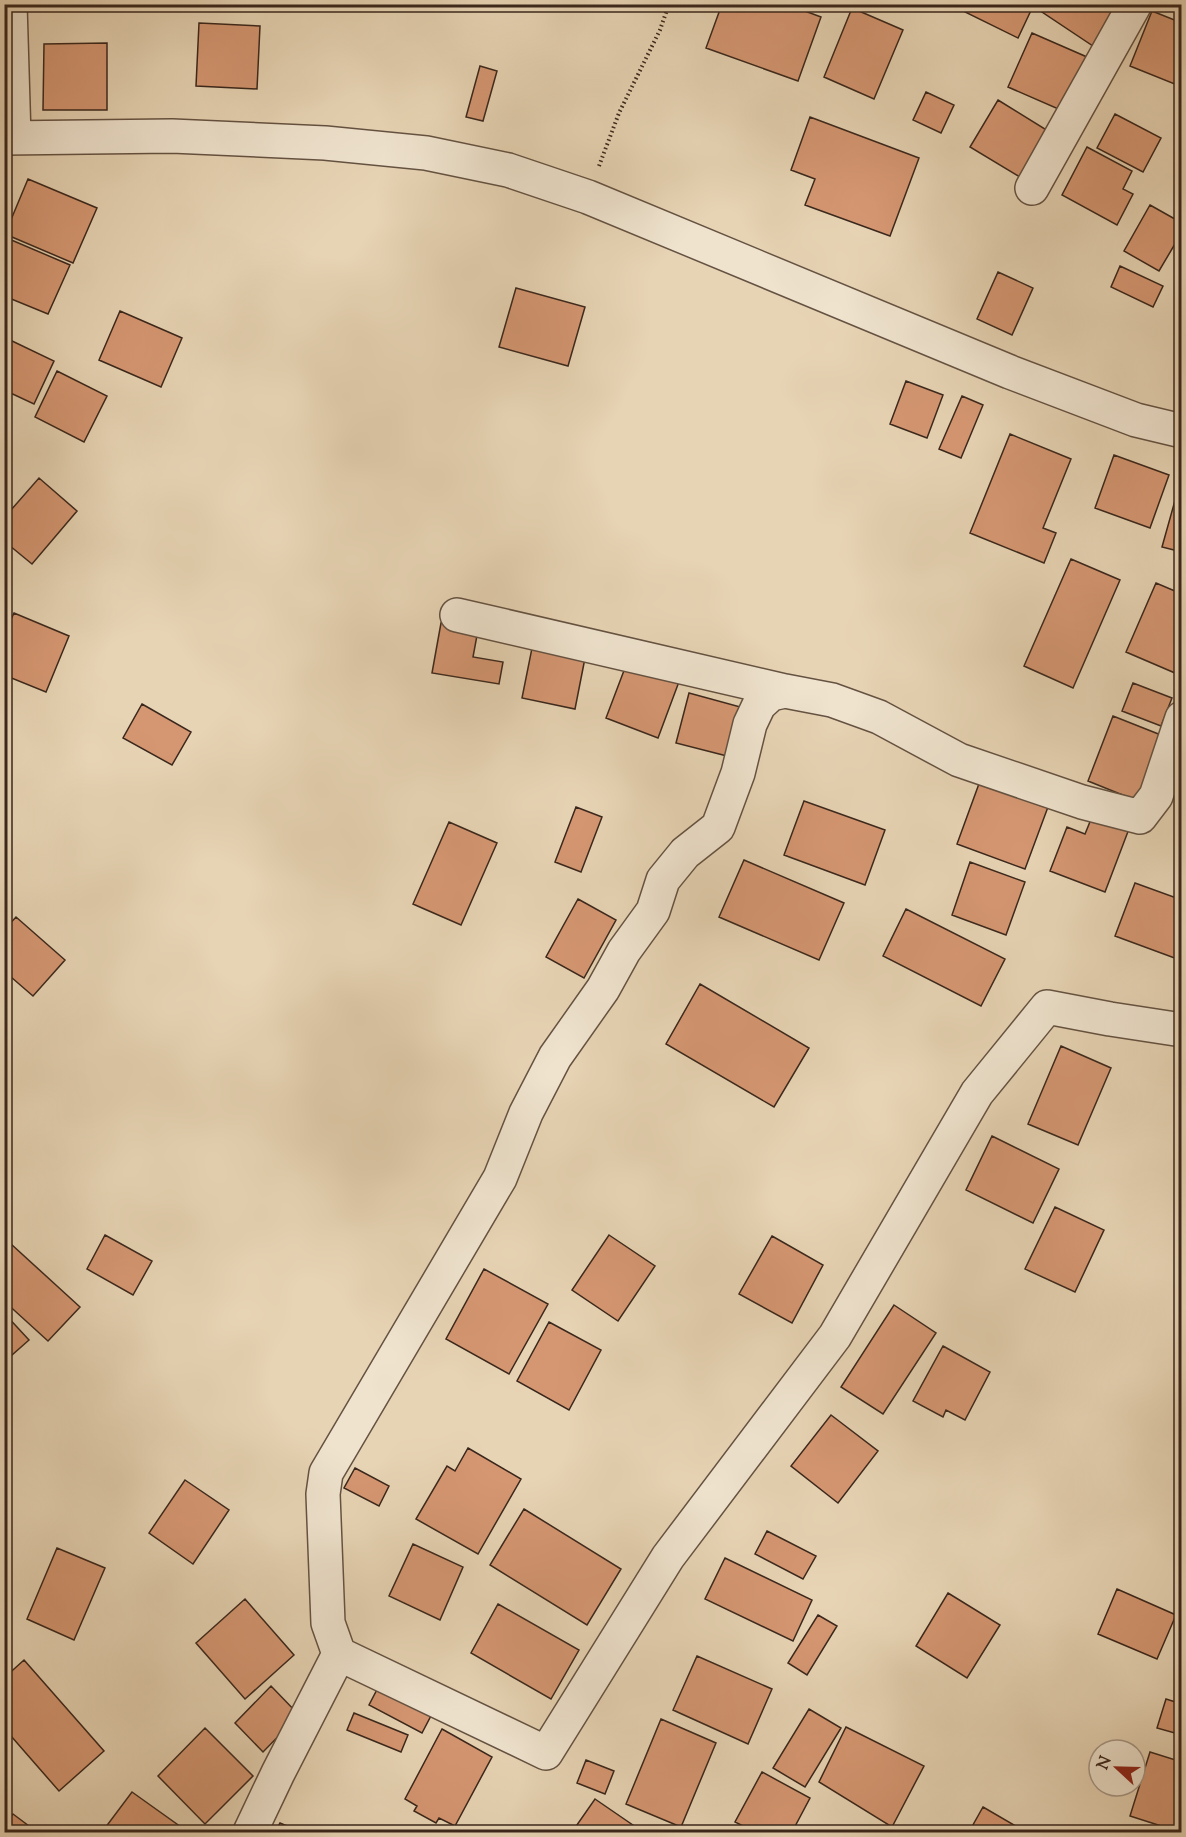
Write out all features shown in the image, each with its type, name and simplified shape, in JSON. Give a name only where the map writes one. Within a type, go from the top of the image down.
[{"type":"street","points":[[10,4],[9,138],[172,136],[325,143],[426,153],[508,170],[588,197],[1010,372],[1137,420],[1182,431]]},
{"type":"street","points":[[1032,188],[1135,4]]},
{"type":"street","points":[[457,615],[831,700],[879,717],[959,760],[1082,802],[1140,817],[1156,796],[1182,718]]},
{"type":"street","points":[[785,691],[771,694],[759,705],[750,724],[738,773],[718,827],[685,853],[663,880],[652,911],[624,951],[603,989],[555,1058],[526,1113],[500,1178],[326,1473],[323,1494],[328,1623],[339,1654],[546,1753],[668,1557],[835,1336],[977,1093],[1047,1006],[1182,1030]]},
{"type":"street","points":[[250,1833],[339,1654]]},
{"type":"path","points":[[588,197],[619,113],[660,30],[669,4]]},
{"type":"building","points":[[722,4],[786,4],[821,17],[798,81],[706,48]]},
{"type":"building","points":[[969,4],[1034,4],[1018,38],[965,12]]},
{"type":"building","points":[[1047,4],[1121,4],[1093,46],[1042,12]]},
{"type":"building","points":[[852,8],[903,30],[874,99],[824,77]]},
{"type":"building","points":[[1152,11],[1182,23],[1182,87],[1130,66]]},
{"type":"building","points":[[199,23],[260,26],[257,89],[196,86]]},
{"type":"building","points":[[1032,33],[1087,57],[1063,111],[1008,87]]},
{"type":"building","points":[[107,43],[107,110],[43,110],[44,44]]},
{"type":"building","points":[[480,66],[497,71],[483,121],[466,117]]},
{"type":"building","points":[[926,92],[954,105],[941,133],[913,120]]},
{"type":"building","points":[[998,100],[1053,134],[1025,180],[970,147]]},
{"type":"building","points":[[1115,114],[1161,138],[1143,172],[1097,148]]},
{"type":"building","points":[[810,117],[919,158],[890,236],[805,205],[815,179],[791,170]]},
{"type":"building","points":[[1087,147],[1132,171],[1123,189],[1133,194],[1117,225],[1062,195]]},
{"type":"building","points":[[28,179],[97,208],[73,263],[5,234]]},
{"type":"building","points":[[1150,205],[1182,223],[1182,232],[1159,271],[1124,251]]},
{"type":"building","points":[[9,239],[70,265],[48,314],[4,296],[4,249]]},
{"type":"building","points":[[1120,266],[1163,286],[1153,307],[1111,287]]},
{"type":"building","points":[[998,272],[1033,288],[1012,335],[977,319]]},
{"type":"building","points":[[516,288],[585,307],[568,366],[499,347]]},
{"type":"building","points":[[120,311],[182,338],[161,387],[99,360]]},
{"type":"building","points":[[10,340],[54,361],[34,404],[4,390],[4,352]]},
{"type":"building","points":[[57,371],[107,396],[84,442],[35,417]]},
{"type":"building","points":[[906,381],[943,395],[927,438],[890,424]]},
{"type":"building","points":[[962,396],[983,405],[961,458],[939,449]]},
{"type":"building","points":[[1010,434],[1071,459],[1043,528],[1056,533],[1044,563],[970,533]]},
{"type":"building","points":[[1114,455],[1169,475],[1150,528],[1095,508]]},
{"type":"building","points":[[39,478],[77,511],[32,564],[4,541],[4,518]]},
{"type":"building","points":[[1182,480],[1182,552],[1162,547]]},
{"type":"building","points":[[1071,559],[1120,580],[1073,688],[1024,666]]},
{"type":"building","points":[[1156,583],[1182,594],[1182,676],[1126,652]]},
{"type":"building","points":[[14,613],[69,636],[46,692],[4,675],[4,635]]},
{"type":"building","points":[[441,623],[478,630],[473,657],[503,662],[499,684],[432,673]]},
{"type":"building","points":[[533,643],[586,653],[575,709],[522,698]]},
{"type":"building","points":[[628,660],[680,679],[658,738],[606,718]]},
{"type":"building","points":[[1133,683],[1172,698],[1161,726],[1122,711]]},
{"type":"building","points":[[689,693],[744,708],[731,757],[676,743]]},
{"type":"building","points":[[142,704],[191,732],[172,765],[123,738]]},
{"type":"building","points":[[1113,716],[1166,737],[1140,802],[1088,781]]},
{"type":"building","points":[[980,781],[1048,807],[1025,869],[957,844]]},
{"type":"building","points":[[804,801],[885,830],[865,885],[784,855]]},
{"type":"building","points":[[576,807],[602,817],[581,872],[555,862]]},
{"type":"building","points":[[1096,807],[1132,821],[1105,892],[1050,871],[1067,827],[1085,834]]},
{"type":"building","points":[[449,822],[497,843],[461,925],[413,904]]},
{"type":"building","points":[[744,860],[844,903],[819,960],[719,917]]},
{"type":"building","points":[[970,862],[1025,882],[1006,935],[952,915]]},
{"type":"building","points":[[1135,883],[1182,900],[1180,960],[1115,936]]},
{"type":"building","points":[[578,899],[616,920],[584,978],[546,957]]},
{"type":"building","points":[[906,909],[1005,959],[981,1006],[883,956]]},
{"type":"building","points":[[16,917],[65,960],[33,996],[4,971],[4,930]]},
{"type":"building","points":[[700,984],[809,1048],[774,1107],[666,1044]]},
{"type":"building","points":[[1061,1046],[1111,1068],[1078,1145],[1028,1124]]},
{"type":"building","points":[[992,1136],[1059,1169],[1033,1223],[966,1190]]},
{"type":"building","points":[[1055,1207],[1104,1230],[1075,1292],[1025,1269]]},
{"type":"building","points":[[105,1235],[152,1261],[133,1295],[87,1269]]},
{"type":"building","points":[[609,1235],[655,1266],[618,1321],[572,1290]]},
{"type":"building","points":[[772,1236],[823,1265],[792,1323],[739,1294]]},
{"type":"building","points":[[11,1244],[80,1307],[48,1341],[4,1301],[4,1252]]},
{"type":"building","points":[[484,1269],[548,1304],[509,1374],[446,1339]]},
{"type":"building","points":[[894,1305],[936,1333],[883,1414],[841,1387]]},
{"type":"building","points":[[4,1313],[29,1340],[4,1362]]},
{"type":"building","points":[[549,1322],[601,1350],[569,1410],[517,1381]]},
{"type":"building","points":[[943,1346],[990,1372],[965,1420],[946,1410],[943,1417],[913,1401]]},
{"type":"building","points":[[831,1415],[878,1451],[838,1503],[791,1466]]},
{"type":"building","points":[[468,1448],[521,1479],[478,1554],[416,1519],[447,1466],[455,1471]]},
{"type":"building","points":[[355,1468],[389,1486],[379,1506],[344,1488]]},
{"type":"building","points":[[185,1480],[229,1510],[193,1564],[149,1533]]},
{"type":"building","points":[[524,1509],[621,1569],[587,1625],[490,1565]]},
{"type":"building","points":[[767,1531],[816,1556],[803,1579],[755,1554]]},
{"type":"building","points":[[413,1544],[463,1567],[440,1620],[389,1596]]},
{"type":"building","points":[[57,1548],[105,1568],[74,1640],[27,1619]]},
{"type":"building","points":[[725,1558],[812,1600],[793,1641],[705,1599]]},
{"type":"building","points":[[1117,1589],[1176,1615],[1157,1659],[1098,1634]]},
{"type":"building","points":[[948,1593],[1000,1625],[967,1678],[916,1646]]},
{"type":"building","points":[[245,1599],[294,1655],[245,1699],[196,1643]]},
{"type":"building","points":[[498,1604],[579,1650],[551,1699],[471,1653]]},
{"type":"building","points":[[818,1615],[837,1626],[807,1675],[788,1663]]},
{"type":"building","points":[[697,1656],[772,1689],[748,1744],[673,1710]]},
{"type":"building","points":[[24,1660],[104,1751],[59,1791],[4,1728],[4,1678]]},
{"type":"building","points":[[382,1680],[435,1708],[422,1733],[369,1705]]},
{"type":"building","points":[[271,1686],[299,1715],[263,1752],[235,1723]]},
{"type":"building","points":[[1166,1699],[1182,1704],[1182,1735],[1157,1728]]},
{"type":"building","points":[[809,1709],[841,1728],[805,1787],[773,1768]]},
{"type":"building","points":[[354,1713],[408,1735],[401,1752],[347,1730]]},
{"type":"building","points":[[661,1719],[716,1743],[681,1827],[626,1804]]},
{"type":"building","points":[[846,1727],[924,1766],[892,1827],[819,1782]]},
{"type":"building","points":[[205,1728],[253,1776],[205,1824],[158,1776]]},
{"type":"building","points":[[442,1729],[492,1757],[455,1826],[439,1818],[436,1823],[414,1811],[417,1806],[405,1799]]},
{"type":"building","points":[[1150,1752],[1182,1762],[1182,1826],[1180,1832],[1130,1816],[1136,1798],[1147,1798],[1147,1762]]},
{"type":"building","points":[[586,1760],[614,1771],[605,1794],[577,1783]]},
{"type":"building","points":[[762,1772],[810,1798],[792,1832],[755,1832],[735,1822]]},
{"type":"building","points":[[132,1792],[188,1832],[102,1832]]},
{"type":"building","points":[[595,1799],[643,1832],[572,1832]]},
{"type":"building","points":[[983,1807],[1026,1832],[969,1832]]},
{"type":"building","points":[[13,1814],[37,1832],[4,1832],[4,1824]]},
{"type":"building","points":[[280,1823],[301,1832],[275,1832]]}]
